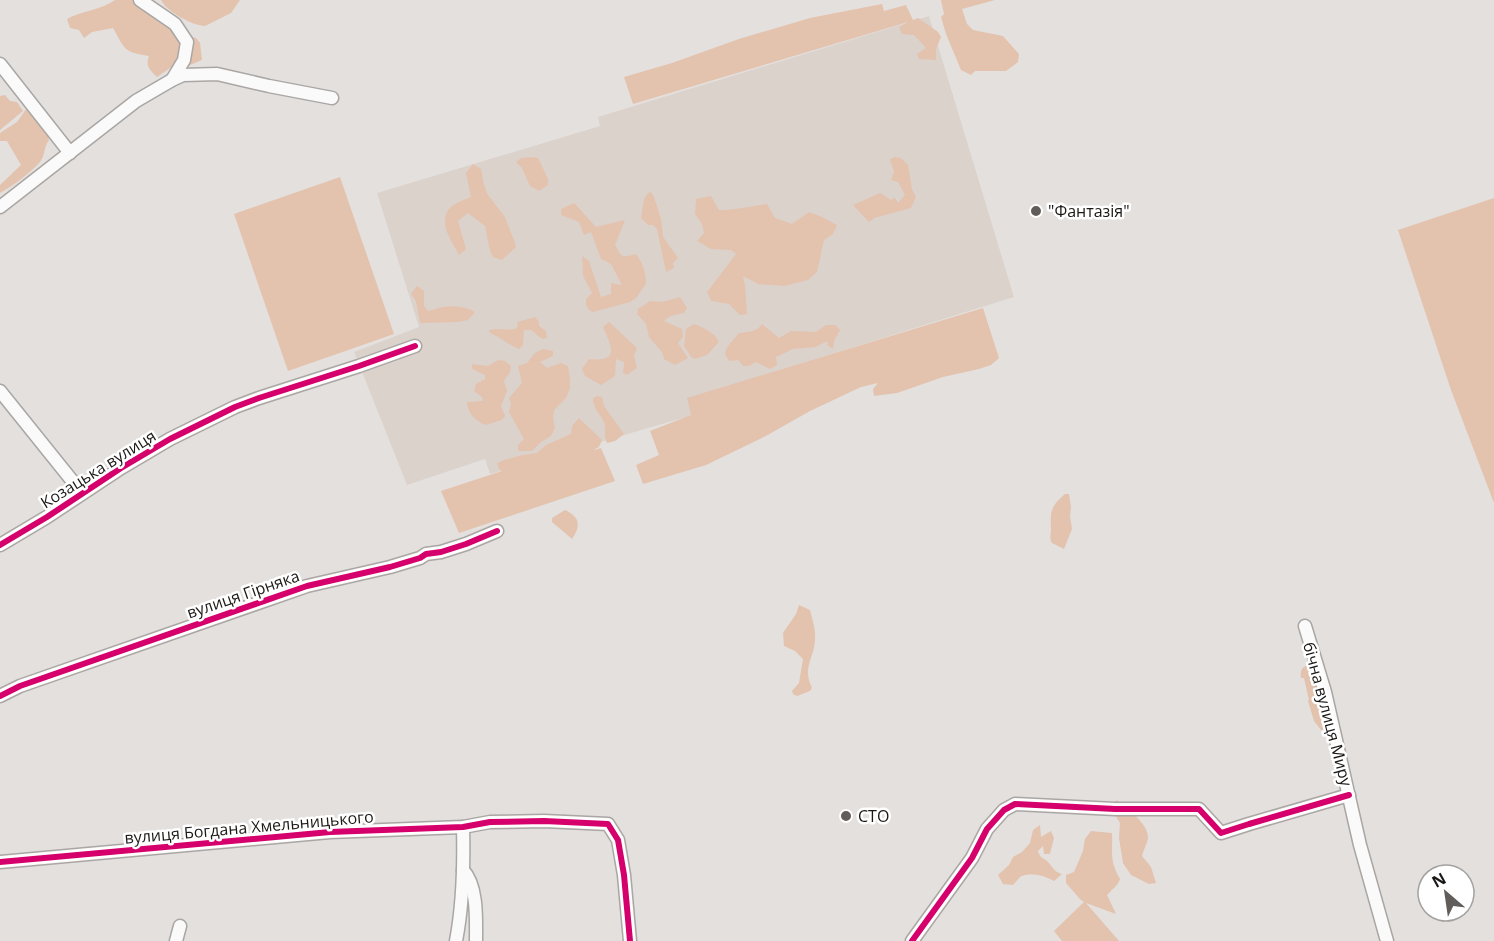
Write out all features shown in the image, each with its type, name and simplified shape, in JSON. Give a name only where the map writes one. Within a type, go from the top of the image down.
[{"type":"street","points":[[140,0],[175,24],[187,42],[183,60],[172,80]]},
{"type":"street","points":[[0,64],[70,153]]},
{"type":"street","points":[[0,207],[136,101],[183,75],[217,74],[332,98]]},
{"type":"street","name":"Козацька вулиця","points":[[0,545],[170,439],[235,407],[415,346]]},
{"type":"street","points":[[0,391],[82,494]]},
{"type":"street","name":"вулиця Гірняка","points":[[0,696],[20,686],[307,586],[390,567],[426,554],[465,544],[497,531]]},
{"type":"street","name":"бічна вулиця Миру","points":[[1305,626],[1324,692],[1360,845],[1387,941]]},
{"type":"street","points":[[912,941],[972,858],[987,829],[1004,810],[1015,804],[1115,809],[1199,808],[1221,833],[1349,795]]},
{"type":"street","name":"вулиця Богдана Хмельницького","points":[[0,862],[330,832],[463,827],[490,822],[608,824],[618,840],[630,941]]},
{"type":"street","points":[[456,941],[463,870],[463,827]]},
{"type":"street","points":[[463,870],[470,877],[473,889],[476,941]]},
{"type":"street","points":[[176,941],[180,926]]},
{"type":"shaded area","points":[[115,0],[136,0],[162,24],[196,38],[200,43],[202,60],[190,65],[177,64],[157,77],[148,65],[149,56],[129,51],[113,28],[92,32],[84,38],[79,30],[70,28],[67,19]]},
{"type":"shaded area","points":[[161,0],[240,0],[231,13],[205,26],[180,17],[168,9]]},
{"type":"shaded area","points":[[941,0],[995,0],[962,9],[967,24],[973,30],[1003,36],[1019,54],[1018,62],[1006,71],[975,71],[971,75],[961,70],[941,17],[944,14]]},
{"type":"shaded area","points":[[882,4],[884,11],[906,5],[913,20],[918,18],[938,32],[941,37],[936,49],[936,60],[919,59],[917,54],[926,48],[914,35],[902,34],[899,27],[908,22],[633,104],[624,77],[810,18]]},
{"type":"shaded area","points":[[929,16],[1014,297],[688,399],[693,415],[490,474],[485,459],[407,485],[354,352],[419,327],[377,193],[600,126],[598,117]]},
{"type":"shaded area","points":[[5,95],[10,101],[17,102],[23,111],[0,130],[0,96]]},
{"type":"shaded area","points":[[27,108],[45,128],[49,140],[40,162],[0,193],[0,185],[21,165],[7,141],[0,141],[0,133],[17,122]]},
{"type":"shaded area","points":[[894,157],[901,158],[908,165],[912,189],[916,197],[911,208],[874,218],[869,222],[853,205],[880,193],[891,200],[895,198],[898,203],[905,195],[898,182],[891,180],[894,171],[890,160]]},
{"type":"shaded area","points":[[521,158],[538,158],[548,179],[548,185],[539,191],[530,186],[522,168],[516,162]]},
{"type":"shaded area","points":[[473,164],[481,169],[488,195],[505,217],[515,243],[516,247],[502,260],[493,257],[490,251],[485,226],[468,213],[458,221],[466,249],[459,255],[445,226],[449,209],[456,203],[471,197],[466,173]]},
{"type":"shaded area","points":[[340,177],[394,334],[288,371],[234,214]]},
{"type":"shaded area","points":[[651,192],[661,219],[663,237],[678,258],[673,263],[674,268],[666,272],[657,229],[653,225],[648,225],[641,218],[644,199]]},
{"type":"shaded area","points":[[711,196],[719,210],[767,204],[775,218],[792,224],[809,212],[837,225],[833,234],[824,240],[817,272],[808,280],[784,286],[758,284],[743,276],[747,314],[740,315],[729,304],[711,301],[707,292],[736,254],[731,250],[711,249],[697,241],[704,233],[702,224],[695,214],[696,199]]},
{"type":"shaded area","points":[[1494,198],[1494,503],[1451,390],[1398,230]]},
{"type":"shaded area","points":[[574,203],[596,227],[625,220],[615,245],[622,256],[636,254],[645,272],[646,280],[646,284],[636,298],[630,302],[593,312],[586,305],[586,299],[592,293],[583,276],[582,256],[589,261],[601,297],[611,294],[611,283],[622,285],[611,264],[601,259],[591,232],[584,235],[579,222],[561,215],[561,209]]},
{"type":"shaded area","points":[[417,286],[424,291],[424,306],[428,311],[452,306],[475,312],[468,320],[458,322],[420,323],[416,301],[411,294]]},
{"type":"shaded area","points":[[680,297],[687,308],[684,313],[670,316],[664,321],[682,329],[683,337],[678,343],[688,358],[675,365],[664,359],[662,352],[649,337],[646,324],[637,314],[638,309],[650,301],[663,302]]},
{"type":"shaded area","points":[[983,308],[999,358],[991,365],[943,377],[897,393],[874,396],[873,389],[878,383],[861,387],[706,465],[643,484],[636,465],[659,455],[650,431],[691,415],[687,398]]},
{"type":"shaded area","points":[[535,317],[539,326],[546,331],[547,338],[542,339],[531,330],[524,330],[523,345],[519,349],[488,331],[517,328],[518,322]]},
{"type":"shaded area","points":[[609,322],[637,348],[634,356],[637,368],[627,375],[623,373],[624,362],[616,359],[615,376],[601,385],[585,376],[582,369],[589,359],[609,356],[611,347],[603,327]]},
{"type":"shaded area","points":[[694,324],[712,333],[719,342],[707,355],[695,359],[684,346],[686,329]]},
{"type":"shaded area","points":[[762,324],[779,338],[791,331],[816,332],[826,325],[835,325],[840,330],[834,341],[833,349],[827,345],[828,341],[815,347],[793,349],[776,357],[777,365],[770,369],[756,362],[743,366],[738,360],[729,361],[725,354],[727,347],[739,333],[755,330]]},
{"type":"shaded area","points":[[543,349],[553,351],[553,356],[540,362],[547,368],[561,363],[568,366],[570,388],[566,398],[554,410],[555,428],[551,436],[532,451],[518,451],[518,445],[524,439],[509,412],[511,404],[509,398],[522,383],[518,366],[527,363],[535,353]]},
{"type":"shaded area","points":[[498,360],[505,361],[511,366],[504,381],[507,391],[501,406],[505,416],[502,420],[485,425],[473,416],[467,402],[483,401],[482,397],[474,391],[476,384],[485,379],[485,375],[472,369],[472,364],[488,366]]},
{"type":"shaded area","points":[[602,397],[604,406],[624,434],[615,441],[607,443],[604,422],[593,402],[593,398]]},
{"type":"shaded area","points":[[579,418],[602,440],[599,447],[593,450],[601,448],[615,481],[459,533],[441,491],[502,471],[497,463],[504,460],[537,453],[546,445],[571,434],[572,426]]},
{"type":"shaded area","points":[[1065,494],[1069,494],[1072,529],[1064,549],[1052,543],[1050,536],[1052,509]]},
{"type":"shaded area","points":[[565,510],[578,522],[572,539],[552,522],[552,518]]},
{"type":"shaded area","points":[[799,605],[810,610],[815,636],[808,668],[812,688],[797,696],[792,691],[799,683],[803,659],[795,651],[784,646],[783,633],[796,614]]},
{"type":"shaded area","points":[[1308,665],[1314,670],[1327,726],[1325,730],[1321,730],[1314,721],[1304,678],[1301,678],[1302,670]]},
{"type":"shaded area","points":[[1116,800],[1136,816],[1147,832],[1148,839],[1142,856],[1151,867],[1156,883],[1149,884],[1131,875],[1123,863],[1119,838],[1120,823],[1113,811]]},
{"type":"shaded area","points":[[1040,825],[1041,837],[1051,831],[1054,838],[1050,854],[1044,854],[1043,846],[1038,851],[1040,856],[1055,871],[1062,874],[1054,881],[1028,874],[1020,877],[1013,885],[1003,884],[998,875],[1009,865],[1013,857],[1022,852],[1030,843],[1033,830]]},
{"type":"shaded area","points":[[1091,831],[1112,833],[1113,861],[1120,879],[1107,895],[1116,914],[1086,903],[1119,941],[1062,941],[1054,931],[1084,902],[1066,883],[1066,875],[1074,872],[1083,851],[1085,839]]},
{"type":"cycle path","points":[[0,545],[170,439],[235,407],[415,346]]},
{"type":"cycle path","points":[[0,696],[20,686],[307,586],[390,567],[426,554],[466,544],[497,531]]},
{"type":"cycle path","points":[[912,941],[972,858],[987,829],[1004,810],[1015,804],[1115,809],[1199,809],[1221,833],[1349,795]]},
{"type":"cycle path","points":[[0,862],[330,832],[463,827],[490,822],[544,821],[608,824],[618,840],[624,875],[630,941]]},
{"type":"place","name":"\"Фантазія\"","points":[[1036,211]]},
{"type":"place","name":"СТО","points":[[846,816]]}]
